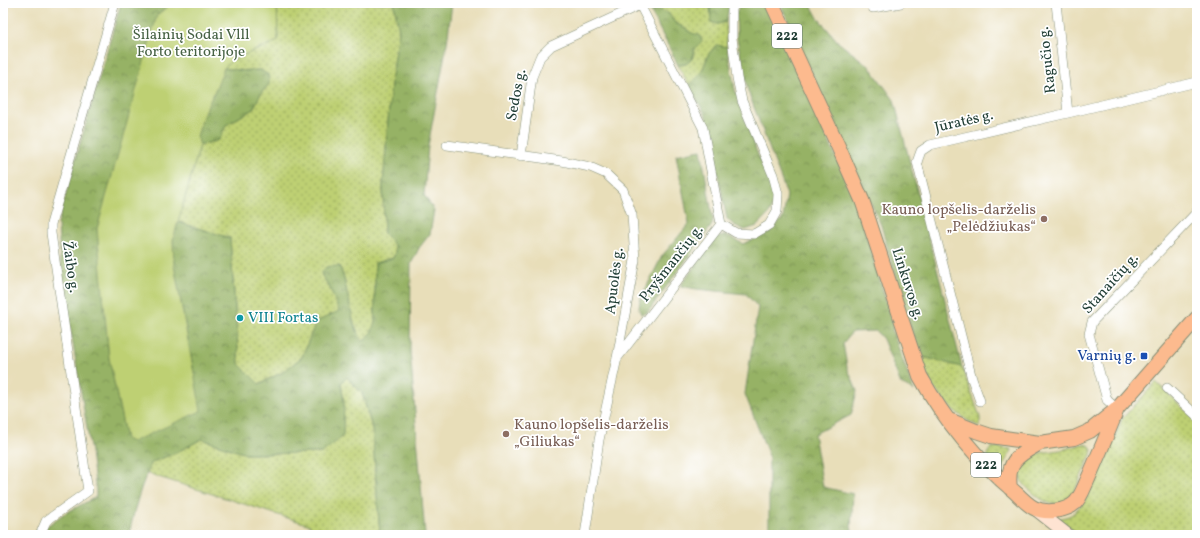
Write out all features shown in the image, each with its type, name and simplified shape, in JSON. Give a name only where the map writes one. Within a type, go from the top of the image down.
[{"type":"main road","name":"Linkuvos g.","points":[[772,3],[862,200],[920,376],[928,392],[962,440],[1010,488],[1035,508]]},
{"type":"main road","points":[[1074,438],[1090,431],[1117,409],[1197,318]]},
{"type":"main road","points":[[1035,508],[1056,511],[1068,508],[1079,498],[1117,409]]},
{"type":"main road","points":[[947,418],[963,426],[991,436],[1040,443],[1083,438],[1092,443],[1096,452],[1096,460]]},
{"type":"main road","points":[[1010,488],[1009,476],[1016,458],[1040,443]]},
{"type":"street","name":"Žaibo g.","points":[[40,535],[46,521],[88,492],[51,233],[52,224],[115,3]]},
{"type":"street","points":[[721,224],[736,233],[754,234],[768,225],[777,211],[778,194],[773,175],[742,101],[737,78],[732,38],[732,9],[735,3]]},
{"type":"street","points":[[872,5],[901,3]]},
{"type":"street","name":"Ragučio g.","points":[[1056,3],[1068,113]]},
{"type":"street","name":"Pryšmančių g.","points":[[617,358],[721,224],[703,128],[640,4]]},
{"type":"street","name":"Sedos g.","points":[[520,156],[532,77],[540,57],[552,46],[640,4]]},
{"type":"street","name":"Jūratės g.","points":[[980,401],[972,379],[917,162],[921,151],[930,145],[977,133],[1197,82]]},
{"type":"street","name":"Apuolės g.","points":[[447,145],[562,161],[590,167],[606,174],[623,190],[632,215],[635,260],[617,358],[599,440],[585,535]]},
{"type":"street","name":"Stanaičių g.","points":[[1117,409],[1107,400],[1089,334],[1092,322],[1197,212]]},
{"type":"street","points":[[1167,388],[1197,416]]},
{"type":"street","name":"Linkuvos g.","points":[[1035,508],[1068,535]]},
{"type":"green space","points":[[121,3],[172,3],[157,16],[97,229],[109,358],[126,439],[195,377],[174,265],[173,240],[178,222],[230,238],[239,364],[259,384],[283,372],[302,357],[316,322],[339,311],[330,288],[321,274],[326,267],[339,266],[343,275],[354,324],[362,342],[371,334],[375,323],[375,263],[393,258],[395,254],[394,245],[384,234],[383,186],[391,83],[399,31],[394,3],[452,3],[447,43],[428,146],[424,195],[434,210],[430,234],[419,248],[411,264],[410,350],[425,535],[380,535],[372,428],[362,393],[347,377],[341,383],[344,402],[343,436],[322,453],[246,454],[202,439],[173,454],[152,462],[138,497],[129,535],[35,535],[62,515],[96,497],[91,452],[61,272],[58,224]]},
{"type":"green space","name":"Šilainių Sodai Vlll Forto teritorijoje","points":[[172,3],[277,3],[278,41],[232,60],[224,68],[203,116],[197,137],[200,145],[173,240],[174,265],[201,411],[132,442],[126,439],[109,358],[97,229],[157,15]]},
{"type":"green space","points":[[277,3],[394,3],[399,31],[391,83],[383,186],[384,234],[394,244],[395,254],[393,258],[375,263],[375,323],[371,334],[363,343],[354,324],[343,275],[339,266],[321,274],[330,288],[340,311],[316,322],[302,357],[283,372],[259,384],[239,364],[230,238],[178,222],[200,145],[219,140],[226,125],[253,109],[261,93],[269,84],[260,70],[246,71],[223,68],[232,60],[278,41]]},
{"type":"green space","points":[[647,3],[710,3],[711,22],[717,24],[726,22],[727,47],[716,45],[708,55],[701,74],[689,86],[678,65],[686,64],[692,59],[695,49],[702,41],[685,28],[675,23],[669,14],[658,9],[651,12]]},
{"type":"green space","points":[[710,3],[730,3],[726,22],[717,24],[711,22]]},
{"type":"green space","points":[[741,3],[766,3],[855,199],[893,324],[892,330],[914,391],[901,384],[883,339],[876,331],[852,332],[843,343],[847,367],[857,391],[851,415],[814,434],[823,487],[853,494],[851,527],[853,535],[769,535],[769,456],[745,394],[758,307],[746,294],[680,286],[716,238],[726,235],[743,244],[769,233],[783,218],[787,195],[748,91],[737,38],[736,13]]},
{"type":"green space","points":[[780,3],[810,3],[818,18],[839,43],[869,66],[894,100],[962,367],[919,356],[881,225]]},
{"type":"green space","points":[[658,9],[669,14],[675,23],[691,33],[699,35],[702,41],[695,49],[692,59],[686,64],[678,65],[651,12]]},
{"type":"green space","points":[[716,45],[727,47],[735,90],[756,150],[775,196],[769,214],[757,226],[745,230],[734,225],[727,219],[706,116],[689,86],[701,74],[708,55]]},
{"type":"green space","points":[[223,68],[246,71],[260,70],[269,75],[269,84],[261,93],[253,109],[226,125],[219,140],[200,145],[197,137],[203,116],[216,88]]},
{"type":"green space","points":[[701,150],[713,220],[712,225],[647,313],[641,314],[639,309],[640,300],[662,256],[689,224],[676,155]]},
{"type":"green space","points":[[919,356],[962,367],[980,417],[980,427],[952,409],[932,386]]},
{"type":"green space","points":[[347,377],[362,393],[372,428],[380,535],[311,535],[310,525],[146,473],[152,462],[173,454],[202,439],[246,454],[322,453],[344,402],[341,383]]},
{"type":"green space","points":[[1156,382],[1197,422],[1197,535],[1078,535],[1058,519],[1074,513],[1085,500],[1108,455],[1122,419]]},
{"type":"green space","points":[[1083,444],[1090,446],[1092,450],[1091,455],[1073,494],[1063,503],[1052,504],[1046,502],[1036,495],[1020,479],[1020,466],[1030,457]]},
{"type":"green space","points":[[995,447],[1012,450],[1001,469],[988,457],[987,454],[991,448]]},
{"type":"place","name":"Kauno lopšelis-darželis „Pelėdžiukas“","points":[[1044,219]]},
{"type":"place","name":"VIII Fortas","points":[[240,318]]},
{"type":"place","name":"Varnių g.","points":[[1144,356]]},
{"type":"place","name":"Kauno lopšelis-darželis „Giliukas“","points":[[506,434]]}]
